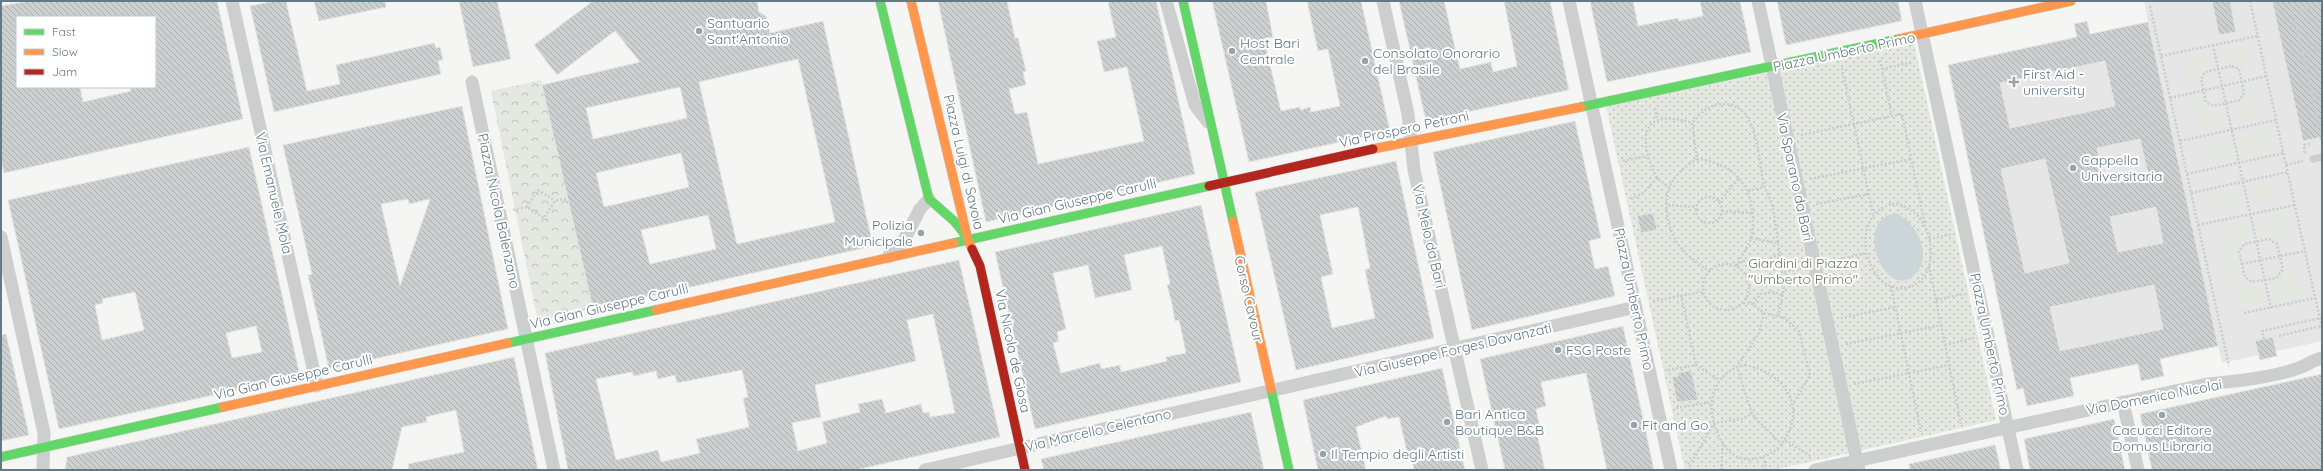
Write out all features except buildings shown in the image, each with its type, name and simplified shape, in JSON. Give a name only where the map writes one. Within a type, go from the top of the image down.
[{"type":"street","name":"Via Emanuele Mola","points":[[232,1],[317,386]]},
{"type":"street","points":[[880,1],[929,199],[920,209],[904,240],[888,257]]},
{"type":"street","name":"Piazza Luigi di Savoia","points":[[911,1],[968,240]]},
{"type":"street","name":"Corso Cavour","points":[[1166,1],[1195,105],[1212,127]]},
{"type":"street","name":"Corso Cavour","points":[[1183,1],[1289,470]]},
{"type":"street","name":"Via Melo da Bari","points":[[1383,1],[1408,114],[1414,170],[1482,470]]},
{"type":"street","points":[[1569,1],[1591,105]]},
{"type":"street","name":"Via Sparano da Bari","points":[[1758,1],[1858,465]]},
{"type":"street","points":[[1915,1],[1922,36],[1947,27],[2071,1]]},
{"type":"street","name":"Piazza Umberto Primo","points":[[1671,470],[1591,105],[1922,36],[2008,428],[1858,465],[1815,464]]},
{"type":"street","name":"Piazza Nicola Balenzano","points":[[472,82],[554,470]]},
{"type":"street","name":"Via Prospero Petroni","points":[[1223,182],[1561,109],[1591,105]]},
{"type":"street","name":"Via Gian Giuseppe Carulli","points":[[1,457],[1223,182]]},
{"type":"street","name":"Piazza Luigi di Savoia","points":[[929,199],[954,222],[968,240]]},
{"type":"street","points":[[1,237],[44,433],[45,448],[43,470]]},
{"type":"street","name":"Via Nicola de Giosa","points":[[968,240],[980,266],[1025,470]]},
{"type":"street","name":"Via Giuseppe Forges Davanzati","points":[[1270,391],[1636,307]]},
{"type":"street","name":"Via Domenico Nicolai","points":[[2008,428],[2207,384],[2254,379],[2298,369],[2313,360],[2322,358]]},
{"type":"street","name":"Via Marcello Celentano","points":[[925,470],[1270,391]]},
{"type":"street","points":[[2124,402],[2138,470]]},
{"type":"street","points":[[2008,428],[2017,470]]},
{"type":"lane","points":[[2310,160],[2322,157]]},
{"type":"path","points":[[2250,1],[2322,327],[2279,336]]},
{"type":"path","points":[[2290,1],[2322,142]]},
{"type":"path","points":[[2293,11],[2322,5]]},
{"type":"path","points":[[2150,6],[2229,366]]},
{"type":"path","points":[[2161,56],[2258,36]]},
{"type":"path","points":[[2213,45],[2271,308]]},
{"type":"path","points":[[2302,53],[2322,48]]},
{"type":"path","points":[[1879,54],[1892,116]]},
{"type":"path","points":[[1882,69],[1916,61]]},
{"type":"path","points":[[1840,62],[1873,214],[1868,228],[1866,253],[1873,270],[1879,278],[1891,285],[1903,288],[1918,283],[1929,265]]},
{"type":"path","points":[[2232,66],[2239,69],[2244,92],[2240,100],[2214,106],[2206,102],[2201,79],[2205,72],[2219,69],[2232,66]]},
{"type":"path","points":[[2170,98],[2267,76]]},
{"type":"path","points":[[2311,92],[2322,90]]},
{"type":"path","points":[[1692,123],[1707,108],[1718,104],[1733,104],[1743,110],[1748,116],[1753,130],[1764,187],[1772,204],[1784,272],[1783,296],[1778,316]]},
{"type":"path","points":[[1788,138],[1902,114],[1929,239],[1929,265],[1962,426]]},
{"type":"path","points":[[1669,187],[1657,178],[1647,156],[1645,143],[1647,130],[1657,119],[1669,117],[1692,123]]},
{"type":"path","points":[[2180,142],[2276,120]]},
{"type":"path","points":[[1692,123],[1697,159]]},
{"type":"path","points":[[2187,174],[2284,153]]},
{"type":"path","points":[[1623,161],[1647,156]]},
{"type":"path","points":[[1708,272],[1678,244],[1670,226],[1668,205],[1669,187],[1681,172],[1697,159],[1712,161],[1724,166],[1739,178],[1748,191],[1752,213],[1751,238],[1736,266]]},
{"type":"path","points":[[1796,182],[1912,159]]},
{"type":"path","points":[[2286,165],[2310,160]]},
{"type":"path","points":[[2191,192],[2288,172]]},
{"type":"path","points":[[1631,199],[1643,193],[1657,178]]},
{"type":"path","points":[[1719,202],[1739,178]]},
{"type":"path","points":[[1748,191],[1764,187]]},
{"type":"path","points":[[512,210],[526,207],[538,190],[555,201]]},
{"type":"path","points":[[1802,207],[1869,194]]},
{"type":"path","points":[[1696,207],[1704,198],[1712,197],[1719,202],[1722,211]]},
{"type":"path","points":[[526,207],[544,218],[555,201],[568,198]]},
{"type":"path","points":[[1668,205],[1696,207]]},
{"type":"path","points":[[1873,214],[1883,207],[1899,205],[1912,209],[1926,229]]},
{"type":"path","points":[[2198,225],[2295,205]]},
{"type":"path","points":[[1696,207],[1699,220],[1706,224],[1715,222],[1722,211]]},
{"type":"path","points":[[1722,211],[1752,213]]},
{"type":"path","points":[[1929,239],[1952,234]]},
{"type":"path","points":[[1751,238],[1778,243]]},
{"type":"path","points":[[2269,239],[2277,244],[2283,269],[2276,278],[2252,282],[2245,277],[2239,252],[2244,244],[2256,242],[2269,239]]},
{"type":"path","points":[[2242,264],[2305,251]]},
{"type":"path","points":[[1736,266],[1743,262],[1765,261],[1780,254]]},
{"type":"path","points":[[1743,303],[1749,290],[1749,282],[1746,275],[1736,266],[1721,264],[1708,272],[1702,284],[1702,292],[1708,303],[1719,310],[1732,309],[1743,303],[1753,304],[1764,313],[1785,318],[1799,331],[1808,362],[1810,376],[1793,404]]},
{"type":"path","points":[[1891,285],[1921,435]]},
{"type":"path","points":[[1653,301],[1702,292]]},
{"type":"path","points":[[1753,304],[1762,294],[1774,292],[1783,296]]},
{"type":"path","points":[[1936,300],[1965,294]]},
{"type":"path","points":[[1681,295],[1696,365]]},
{"type":"path","points":[[2244,313],[2315,298]]},
{"type":"path","points":[[1826,321],[1895,307]]},
{"type":"path","points":[[1737,367],[1759,333],[1764,313]]},
{"type":"path","points":[[2264,339],[2262,331],[2320,318]]},
{"type":"path","points":[[1832,346],[1942,325]]},
{"type":"path","points":[[1945,344],[1974,338]]},
{"type":"path","points":[[1841,387],[1949,364]]},
{"type":"path","points":[[1668,370],[1696,365],[1720,380]]},
{"type":"path","points":[[1745,365],[1770,372],[1780,382],[1793,404],[1794,416],[1791,431],[1782,444],[1770,455],[1763,458],[1740,457],[1729,451],[1724,444],[1714,423],[1712,402],[1716,385],[1720,380],[1733,368],[1745,365]]},
{"type":"path","points":[[1737,367],[1752,414],[1782,444]]},
{"type":"path","points":[[1676,408],[1712,402]]},
{"type":"path","points":[[1688,464],[1693,460],[1714,423],[1741,418],[1752,414]]},
{"type":"path","points":[[1785,440],[1815,464]]},
{"type":"path","points":[[1721,470],[1724,444]]},
{"type":"path","points":[[1763,458],[1766,470]]},
{"type":"shaded area","points":[[2144,1],[2322,1],[2322,341],[2222,363],[2218,346],[2017,390],[1948,65],[2148,22]]},
{"type":"shaded area","points":[[1896,213],[1903,217],[1916,231],[1923,249],[1923,258],[1920,266],[1915,274],[1904,280],[1894,278],[1885,270],[1878,258],[1874,244],[1876,230],[1882,219]]},
{"type":"green space","name":"Giardini di Piazza \"Umberto Primo\"","points":[[1914,43],[1996,420],[1774,470],[1685,470],[1606,106]]},
{"type":"green space","points":[[2247,45],[2252,73],[2246,74],[2244,66],[2232,58],[2223,60],[2221,50]]},
{"type":"green space","points":[[2209,54],[2211,63],[2202,65],[2194,77],[2196,85],[2189,87],[2183,59]]},
{"type":"green space","points":[[541,80],[593,309],[538,322],[491,91]]},
{"type":"green space","points":[[2255,85],[2262,117],[2254,119],[2253,115],[2236,119],[2234,110],[2243,108],[2251,95],[2249,87]]},
{"type":"green space","points":[[2198,98],[2200,107],[2213,114],[2222,113],[2224,121],[2207,125],[2207,129],[2199,131],[2192,99]]},
{"type":"green space","points":[[2265,128],[2269,148],[2244,153],[2240,138],[2258,134],[2257,130]]},
{"type":"green space","points":[[2210,140],[2211,144],[2228,140],[2232,156],[2206,162],[2201,142]]},
{"type":"green space","points":[[2276,182],[2280,201],[2273,203],[2272,199],[2254,203],[2251,188]]},
{"type":"green space","points":[[2239,190],[2242,206],[2225,210],[2225,213],[2217,215],[2213,196]]},
{"type":"green space","points":[[2283,213],[2291,248],[2284,249],[2282,241],[2269,233],[2261,234],[2259,222],[2276,219],[2275,215]]},
{"type":"green space","points":[[2229,225],[2229,229],[2246,225],[2248,237],[2241,238],[2232,251],[2239,281],[2252,289],[2260,287],[2263,303],[2239,308],[2221,227]]},
{"type":"green space","points":[[2294,260],[2301,295],[2276,300],[2273,284],[2279,283],[2288,270],[2287,261]]},
{"type":"traffic: fast","points":[[880,1],[929,199],[954,221],[966,236]]},
{"type":"traffic: fast","points":[[1183,1],[1233,221]]},
{"type":"traffic: fast","points":[[1581,107],[1899,39]]},
{"type":"traffic: fast","points":[[954,243],[1209,186]]},
{"type":"traffic: fast","points":[[508,343],[656,310]]},
{"type":"traffic: fast","points":[[1271,389],[1289,470]]},
{"type":"traffic: fast","points":[[1,457],[223,407]]},
{"type":"traffic: slow","points":[[911,1],[968,240],[972,249]]},
{"type":"traffic: slow","points":[[1899,39],[2071,1]]},
{"type":"traffic: slow","points":[[1373,149],[1581,107]]},
{"type":"traffic: slow","points":[[1233,221],[1271,389]]},
{"type":"traffic: slow","points":[[656,310],[954,243]]},
{"type":"traffic: slow","points":[[223,407],[508,343]]},
{"type":"traffic: jam","points":[[1209,186],[1373,149]]},
{"type":"traffic: jam","points":[[972,249],[980,266],[1025,470]]},
{"type":"place","name":"Santuario Sant'Antonio","points":[[699,31]]},
{"type":"place","name":"Host Bari Centrale","points":[[1232,51]]},
{"type":"place","name":"Consolato Onorario del Brasile","points":[[1365,61]]},
{"type":"place","name":"First Aid - university","points":[[2014,82]]},
{"type":"place","name":"Cappella Universitaria","points":[[2073,168]]},
{"type":"place","name":"Polizia Municipale","points":[[921,233]]},
{"type":"place","name":"FSG Poste","points":[[1558,350]]},
{"type":"place","name":"Cacucci Editore Domus Libraria","points":[[2162,415]]},
{"type":"place","name":"Bari Antica Boutique B&B","points":[[1447,422]]},
{"type":"place","name":"Fit and Go","points":[[1634,425]]},
{"type":"place","name":"Il Tempio degli Artisti","points":[[1323,454]]}]
